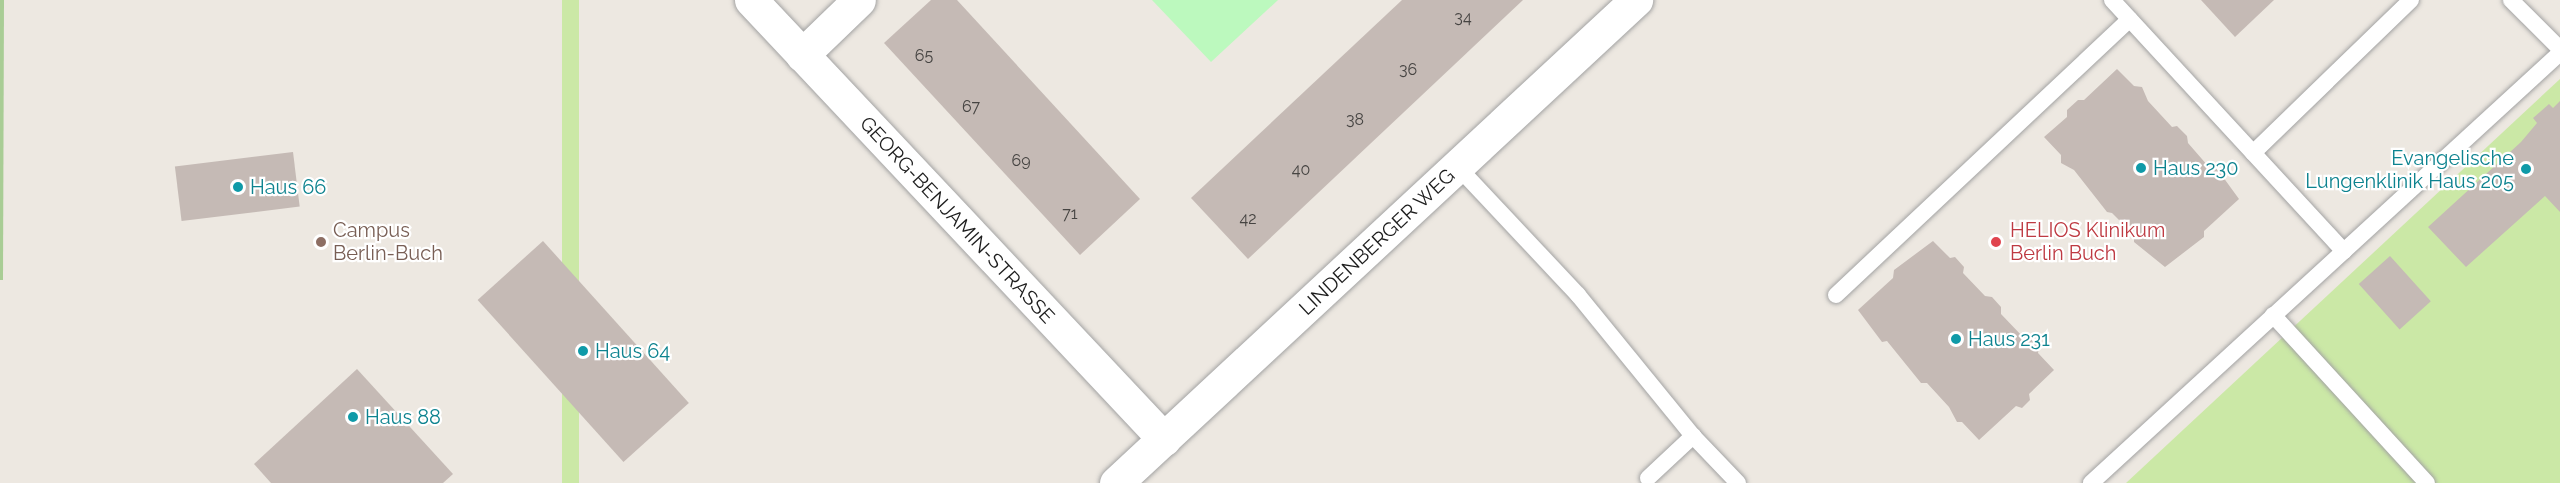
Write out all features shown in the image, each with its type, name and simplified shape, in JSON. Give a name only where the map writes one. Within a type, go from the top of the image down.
[{"type":"street","name":"GEORG-BENJAMIN-STRASSE","points":[[751,0],[1164,439]]},
{"type":"street","points":[[802,55],[859,0]]},
{"type":"street","name":"LINDENBERGER WEG","points":[[1116,483],[1636,0]]},
{"type":"lane","points":[[2112,0],[2344,250]]},
{"type":"lane","points":[[2253,153],[2411,0]]},
{"type":"lane","points":[[2091,483],[2560,51],[2511,0]]},
{"type":"lane","points":[[1836,295],[2130,19]]},
{"type":"lane","points":[[1458,167],[1578,295],[1693,436],[1738,483]]},
{"type":"lane","points":[[2273,315],[2427,483]]},
{"type":"lane","points":[[1648,478],[1693,436]]},
{"type":"green space","points":[[0,0],[4,0],[3,280],[0,280]]},
{"type":"green space","points":[[562,0],[579,0],[579,483],[562,483]]},
{"type":"green space","points":[[1152,0],[1278,0],[1211,62]]},
{"type":"green space","points":[[2560,79],[2560,483],[2126,483]]},
{"type":"building","points":[[931,0],[957,0],[1140,199],[1080,255],[884,43]]},
{"type":"building","points":[[1402,0],[1523,0],[1248,259],[1191,198]]},
{"type":"building","points":[[2201,0],[2274,0],[2235,37]]},
{"type":"building","name":"Haus 230","points":[[2117,69],[2134,86],[2142,87],[2148,101],[2172,127],[2177,126],[2187,136],[2188,143],[2208,166],[2215,166],[2239,199],[2204,231],[2204,237],[2165,267],[2134,242],[2134,235],[2112,213],[2107,212],[2074,170],[2061,163],[2061,155],[2044,137],[2067,117],[2067,110],[2078,100],[2084,100]]},
{"type":"building","name":"Evangelische Lungenklinik Haus 205","points":[[2560,101],[2560,212],[2545,196],[2466,267],[2428,227],[2521,142],[2537,123],[2533,118],[2549,104],[2553,108]]},
{"type":"building","name":"Haus 66","points":[[293,152],[300,207],[182,221],[175,167]]},
{"type":"building","name":"Haus 64","points":[[543,241],[689,403],[623,462],[478,300]]},
{"type":"building","name":"Haus 231","points":[[1933,241],[1950,258],[1955,257],[1964,267],[1963,273],[1985,296],[1992,297],[2001,307],[2001,314],[2023,337],[2030,337],[2039,346],[2038,353],[2054,370],[2029,394],[2030,400],[2022,408],[2016,406],[1979,440],[1962,422],[1957,422],[1949,407],[1927,383],[1921,383],[1887,341],[1882,342],[1858,310],[1893,278],[1894,270]]},
{"type":"building","points":[[2390,256],[2431,301],[2400,329],[2359,284]]},
{"type":"building","name":"Haus 88","points":[[357,369],[453,474],[443,483],[271,483],[254,464]]},
{"type":"place","name":"Haus 230","points":[[2141,168]]},
{"type":"place","name":"Evangelische Lungenklinik Haus 205","points":[[2526,169]]},
{"type":"place","name":"Haus 66","points":[[238,187]]},
{"type":"place","name":"Campus Berlin-Buch","points":[[321,242]]},
{"type":"place","name":"HELIOS Klinikum Berlin Buch","points":[[1996,242]]},
{"type":"place","name":"Haus 231","points":[[1956,339]]},
{"type":"place","name":"Haus 64","points":[[583,351]]},
{"type":"place","name":"Haus 88","points":[[353,417]]}]
